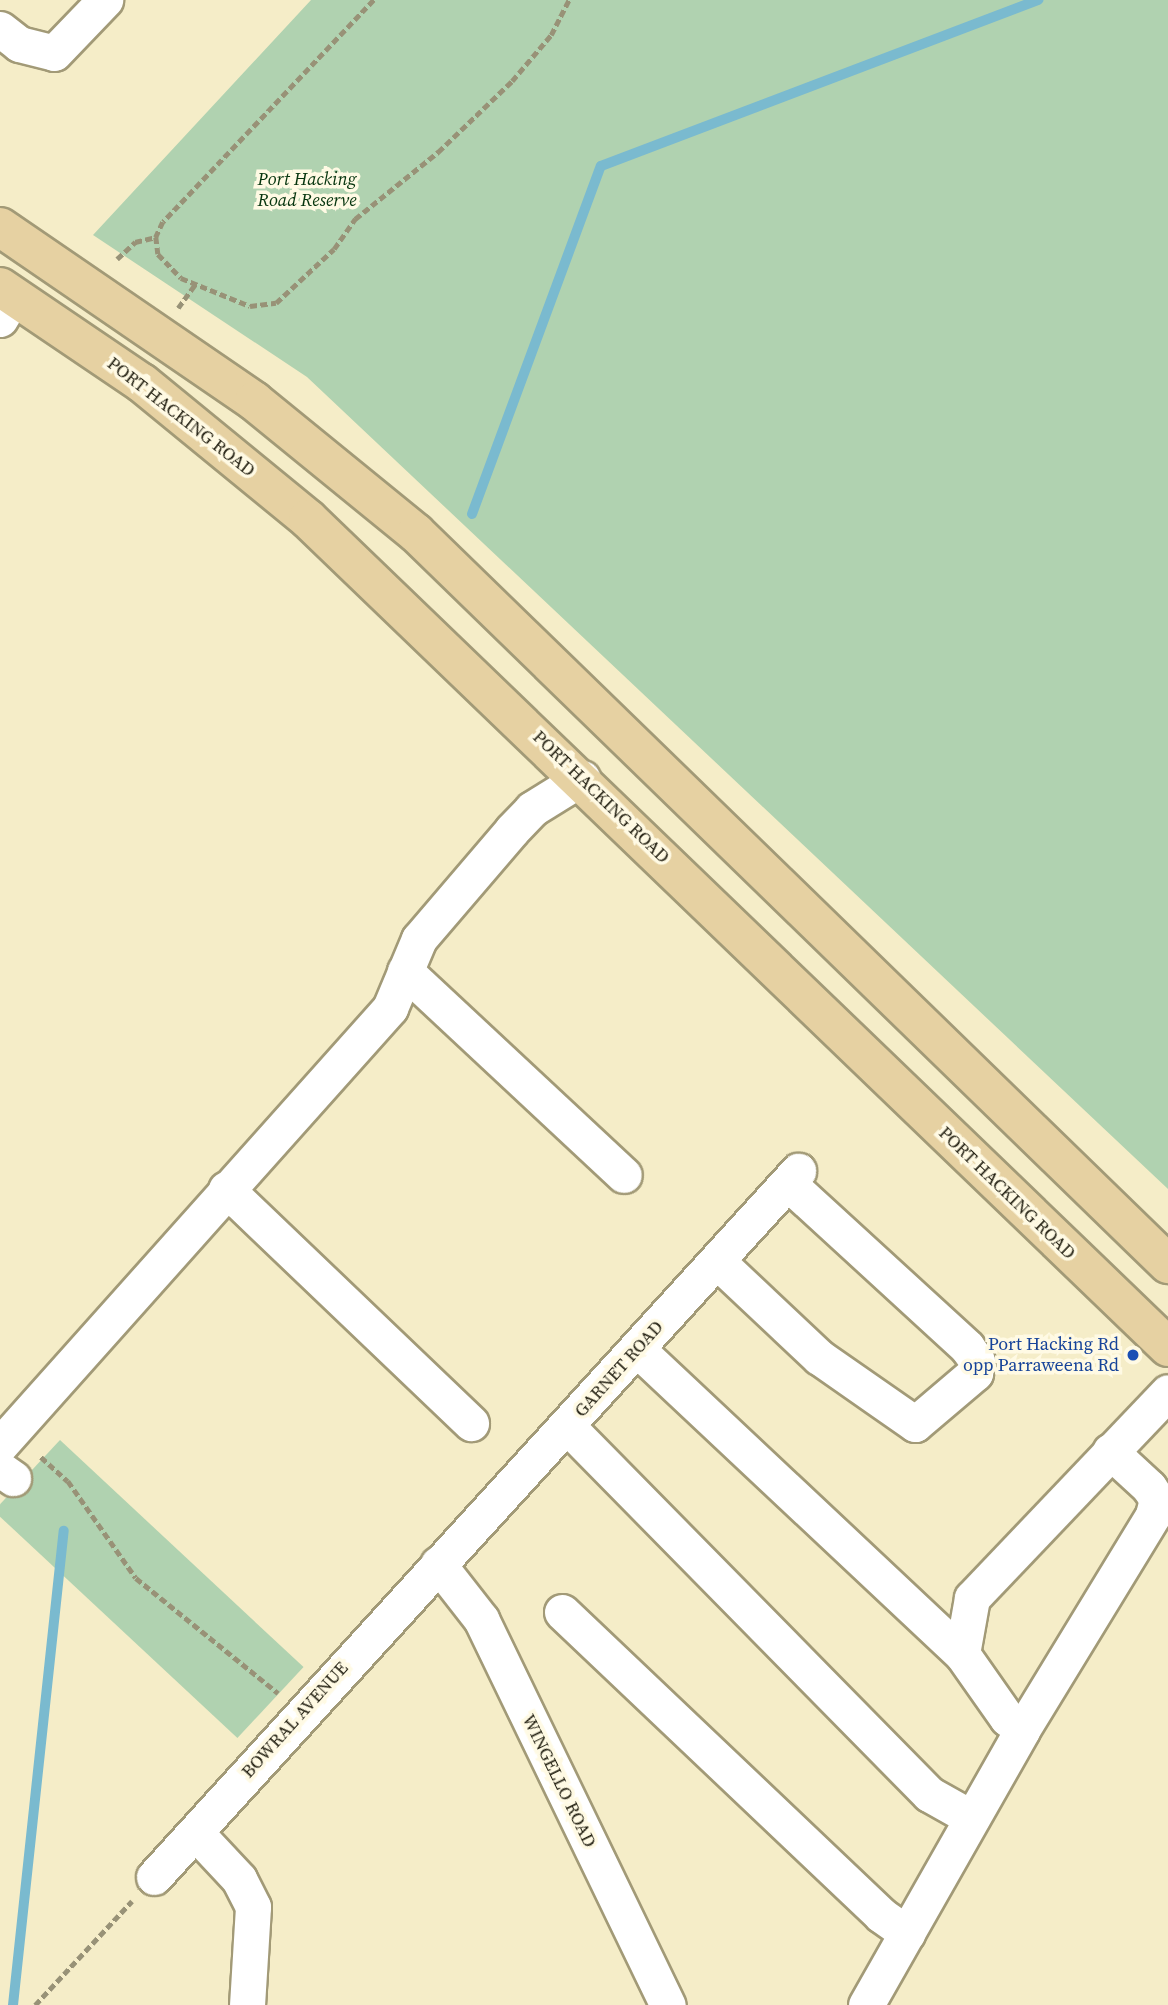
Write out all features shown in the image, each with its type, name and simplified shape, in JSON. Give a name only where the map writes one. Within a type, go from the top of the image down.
[{"type":"main road","points":[[0,227],[254,401],[416,533],[1168,1264]]},
{"type":"main road","name":"PORT HACKING ROAD","points":[[4,301],[142,383],[251,471],[582,778],[1168,1347]]},
{"type":"street","points":[[0,29],[19,44],[54,53],[105,0]]},
{"type":"street","points":[[0,1445],[390,1008],[419,939],[512,830],[532,809],[582,778]]},
{"type":"street","points":[[405,971],[624,1175]]},
{"type":"street","name":"GARNET ROAD","points":[[438,1564],[793,1177],[967,1348],[978,1362],[975,1373],[915,1424],[819,1357],[717,1261]]},
{"type":"street","points":[[226,1189],[471,1423]]},
{"type":"street","points":[[637,1349],[962,1654],[1007,1718],[1022,1730]]},
{"type":"street","points":[[962,1654],[972,1598],[1168,1392]]},
{"type":"street","points":[[566,1426],[929,1794],[972,1818]]},
{"type":"street","points":[[866,2005],[1022,1730],[1153,1515],[1157,1499],[1149,1487],[1110,1451]]},
{"type":"street","name":"BOWRAL AVENUE","points":[[154,1877],[196,1833],[300,1711],[438,1564]]},
{"type":"street","name":"WINGELLO ROAD","points":[[438,1564],[481,1619],[668,2005]]},
{"type":"street","points":[[562,1612],[881,1914],[907,1933]]},
{"type":"street","points":[[196,1833],[239,1879],[253,1907],[247,2005]]},
{"type":"path","points":[[117,260],[135,242],[156,237],[210,168],[254,130],[288,85],[374,0]]},
{"type":"path","points":[[156,237],[158,254],[181,278],[250,306],[275,303],[334,249],[355,219],[438,152],[512,81],[551,34],[569,0]]},
{"type":"path","points":[[6,1474],[32,1449],[68,1482],[136,1578],[300,1711]]},
{"type":"path","points":[[35,2005],[154,1877]]},
{"type":"green space","name":"Port Hacking Road Reserve","points":[[311,0],[1168,0],[1168,1189],[307,377],[93,235]]},
{"type":"green space","points":[[60,1440],[304,1667],[237,1738],[0,1517],[0,1504]]},
{"type":"waterway","points":[[472,514],[601,166],[1039,0]]},
{"type":"waterway","points":[[13,2005],[64,1531]]},
{"type":"place","name":"Port Hacking Rd opp Parraweena Rd","points":[[1133,1355]]}]
